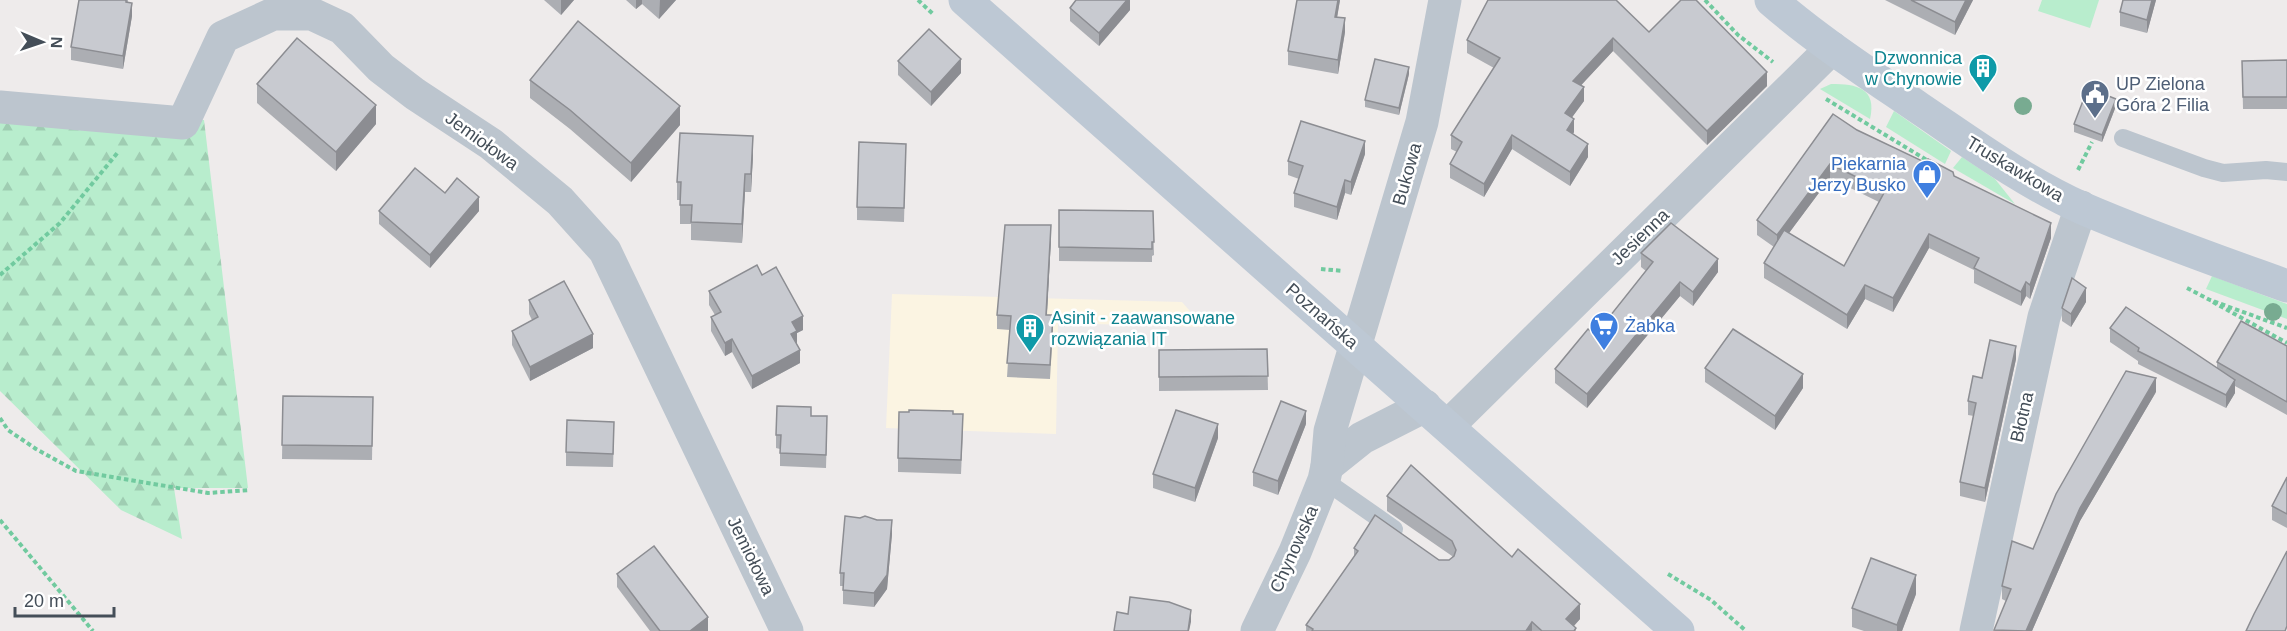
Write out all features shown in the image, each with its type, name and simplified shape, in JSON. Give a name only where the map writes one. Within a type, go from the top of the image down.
[{"type":"street","name":"Poznańska","points":[[965,0],[1678,631]]},
{"type":"street","name":"Bukowa","points":[[1356,346],[1422,122],[1445,0]]},
{"type":"street","name":"Truskawkowa","points":[[1771,0],[1832,48],[1969,142],[2045,188],[2081,207],[2192,252],[2287,286]]},
{"type":"street","name":"Jemiołowa","points":[[0,107],[183,123],[223,37],[273,14],[312,14],[342,28],[381,68],[415,94],[490,144],[560,201],[605,251],[787,631]]},
{"type":"street","name":"Jesienna","points":[[1436,416],[1832,48]]},
{"type":"street","name":"Błotna","points":[[1976,631],[2044,317],[2081,207]]},
{"type":"street","name":"Chynowska","points":[[1257,631],[1295,552],[1326,473],[1330,431],[1356,346]]},
{"type":"street","name":"Chynowska","points":[[1326,473],[1362,438],[1436,416]]},
{"type":"lane","points":[[2123,138],[2223,173],[2287,172]]},
{"type":"lane","points":[[1326,473],[1408,538]]},
{"type":"path","points":[[1705,0],[1738,35],[1798,81],[1936,166]]},
{"type":"path","points":[[0,275],[60,224],[144,120]]},
{"type":"path","points":[[2071,170],[2077,173],[2092,141]]},
{"type":"path","points":[[2287,328],[2210,300],[2287,343]]},
{"type":"path","points":[[0,418],[8,430],[36,449],[76,471],[208,493],[250,490]]},
{"type":"path","points":[[0,519],[93,631]]},
{"type":"path","points":[[1659,569],[1711,600],[1746,631]]},
{"type":"shaded area","name":"Asinit - zaawansowane rozwiązania IT","points":[[892,294],[1182,302],[1204,327],[1058,323],[1056,434],[886,428]]},
{"type":"green space","points":[[2042,0],[2099,0],[2090,28],[2038,11]]},
{"type":"green space","points":[[1831,84],[1857,87],[1868,94],[1871,100],[1870,119],[1820,89]]},
{"type":"green space","points":[[0,107],[81,114],[204,120],[248,488],[174,488],[182,539],[121,510],[0,391]]},
{"type":"green space","points":[[1894,111],[1951,151],[1945,164],[1886,127]]},
{"type":"green space","points":[[1962,157],[1995,179],[2015,204],[1953,168]]},
{"type":"green space","points":[[2212,276],[2287,304],[2287,319],[2206,289]]},
{"type":"building","points":[[79,0],[126,0],[132,3],[123,56],[71,47]]},
{"type":"building","points":[[1076,0],[1127,0],[1099,33],[1070,8]]},
{"type":"building","points":[[1297,0],[1338,0],[1335,17],[1345,18],[1338,60],[1288,51]]},
{"type":"building","points":[[1488,0],[1616,0],[1649,32],[1681,0],[1696,0],[1767,72],[1707,131],[1613,38],[1573,81],[1584,87],[1565,113],[1574,119],[1567,130],[1588,144],[1570,172],[1512,135],[1484,184],[1450,164],[1462,142],[1451,135],[1500,58],[1467,40]]},
{"type":"building","points":[[1911,0],[1966,0],[1955,22]]},
{"type":"building","points":[[2123,0],[2152,0],[2147,20],[2120,12]]},
{"type":"building","points":[[578,21],[680,106],[631,163],[570,110],[530,80]]},
{"type":"building","points":[[929,29],[961,59],[931,92],[898,61]]},
{"type":"building","points":[[297,38],[376,105],[336,152],[257,84]]},
{"type":"building","points":[[1375,59],[1409,67],[1399,108],[1365,100]]},
{"type":"building","points":[[2287,60],[2287,97],[2243,97],[2242,61]]},
{"type":"building","name":"UP Zielona Góra 2 Filia","points":[[2088,88],[2116,99],[2102,135],[2074,124]]},
{"type":"building","points":[[1833,114],[1857,130],[1924,162],[1928,159],[1953,172],[1954,176],[2051,223],[2030,285],[2026,282],[2021,292],[1974,268],[1979,258],[1929,234],[1893,298],[1865,285],[1847,315],[1764,263],[1784,230],[1844,266],[1885,191],[1830,164],[1777,235],[1757,220]]},
{"type":"building","points":[[1301,121],[1365,141],[1351,182],[1345,180],[1337,207],[1294,193],[1303,166],[1288,161]]},
{"type":"building","points":[[680,133],[753,136],[751,174],[745,174],[742,224],[691,222],[692,205],[680,205],[681,182],[677,182]]},
{"type":"building","points":[[859,142],[906,144],[904,208],[857,207]]},
{"type":"building","points":[[415,168],[445,193],[457,178],[479,197],[430,255],[379,211]]},
{"type":"building","points":[[1059,210],[1153,211],[1154,242],[1152,242],[1152,249],[1059,247]]},
{"type":"building","points":[[1671,223],[1718,259],[1693,292],[1680,282],[1587,394],[1555,369],[1588,329],[1595,335],[1653,262],[1641,253]]},
{"type":"building","points":[[1005,225],[1051,225],[1046,315],[1053,315],[1050,365],[1007,363],[1011,316],[997,315]]},
{"type":"building","points":[[757,265],[762,275],[776,267],[803,316],[792,322],[797,331],[791,334],[800,350],[752,376],[732,339],[725,343],[711,317],[721,312],[709,291]]},
{"type":"building","points":[[2072,278],[2086,288],[2071,314],[2062,308]]},
{"type":"building","points":[[564,281],[593,334],[530,367],[512,331],[538,317],[529,300]]},
{"type":"building","points":[[2126,307],[2235,380],[2226,395],[2138,351],[2139,348],[2110,328]]},
{"type":"building","points":[[2241,321],[2287,346],[2287,402],[2217,362]]},
{"type":"building","points":[[1733,329],[1803,374],[1775,416],[1705,368]]},
{"type":"building","points":[[1990,340],[2016,346],[1985,488],[1960,482],[1976,403],[1968,401],[1973,376],[1982,378]]},
{"type":"building","points":[[1267,349],[1268,376],[1159,377],[1159,350]]},
{"type":"building","points":[[2126,371],[2156,378],[2080,508],[2026,631],[1994,630],[2011,589],[2002,586],[2012,541],[2033,549],[2056,494]]},
{"type":"building","points":[[283,396],[373,397],[372,446],[282,445]]},
{"type":"building","points":[[1281,401],[1306,411],[1278,481],[1253,472]]},
{"type":"building","points":[[777,406],[811,407],[811,416],[827,416],[826,455],[780,453],[781,435],[776,435]]},
{"type":"building","points":[[909,410],[953,411],[953,414],[963,414],[961,460],[898,458],[899,412],[909,412]]},
{"type":"building","points":[[1176,410],[1218,424],[1195,488],[1153,474]]},
{"type":"building","points":[[567,420],[614,422],[613,454],[566,452]]},
{"type":"building","points":[[1411,465],[1512,557],[1518,549],[1580,604],[1566,619],[1576,628],[1574,631],[1542,631],[1532,622],[1526,631],[1312,631],[1313,629],[1306,625],[1358,551],[1354,548],[1375,515],[1439,560],[1449,560],[1454,556],[1456,550],[1452,541],[1387,496]]},
{"type":"building","points":[[2287,477],[2287,514],[2272,506]]},
{"type":"building","points":[[845,516],[892,520],[887,575],[874,593],[843,590],[844,573],[840,573]]},
{"type":"building","points":[[654,546],[708,617],[690,631],[660,631],[617,574]]},
{"type":"building","points":[[2287,551],[2287,626],[2285,631],[2246,631],[2254,614]]},
{"type":"building","points":[[1871,558],[1916,575],[1897,625],[1852,608]]},
{"type":"building","points":[[1130,597],[1169,602],[1191,610],[1188,631],[1114,631],[1117,612],[1128,614]]},
{"type":"place","name":"Dzwonnica w Chynowie","points":[[1983,94]]},
{"type":"place","name":"UP Zielona Góra 2 Filia","points":[[2095,120]]},
{"type":"place","name":"Piekarnia Jerzy Busko","points":[[1927,200]]},
{"type":"place","name":"Żabka","points":[[1604,352]]},
{"type":"place","name":"Asinit - zaawansowane rozwiązania IT","points":[[1030,354]]}]
